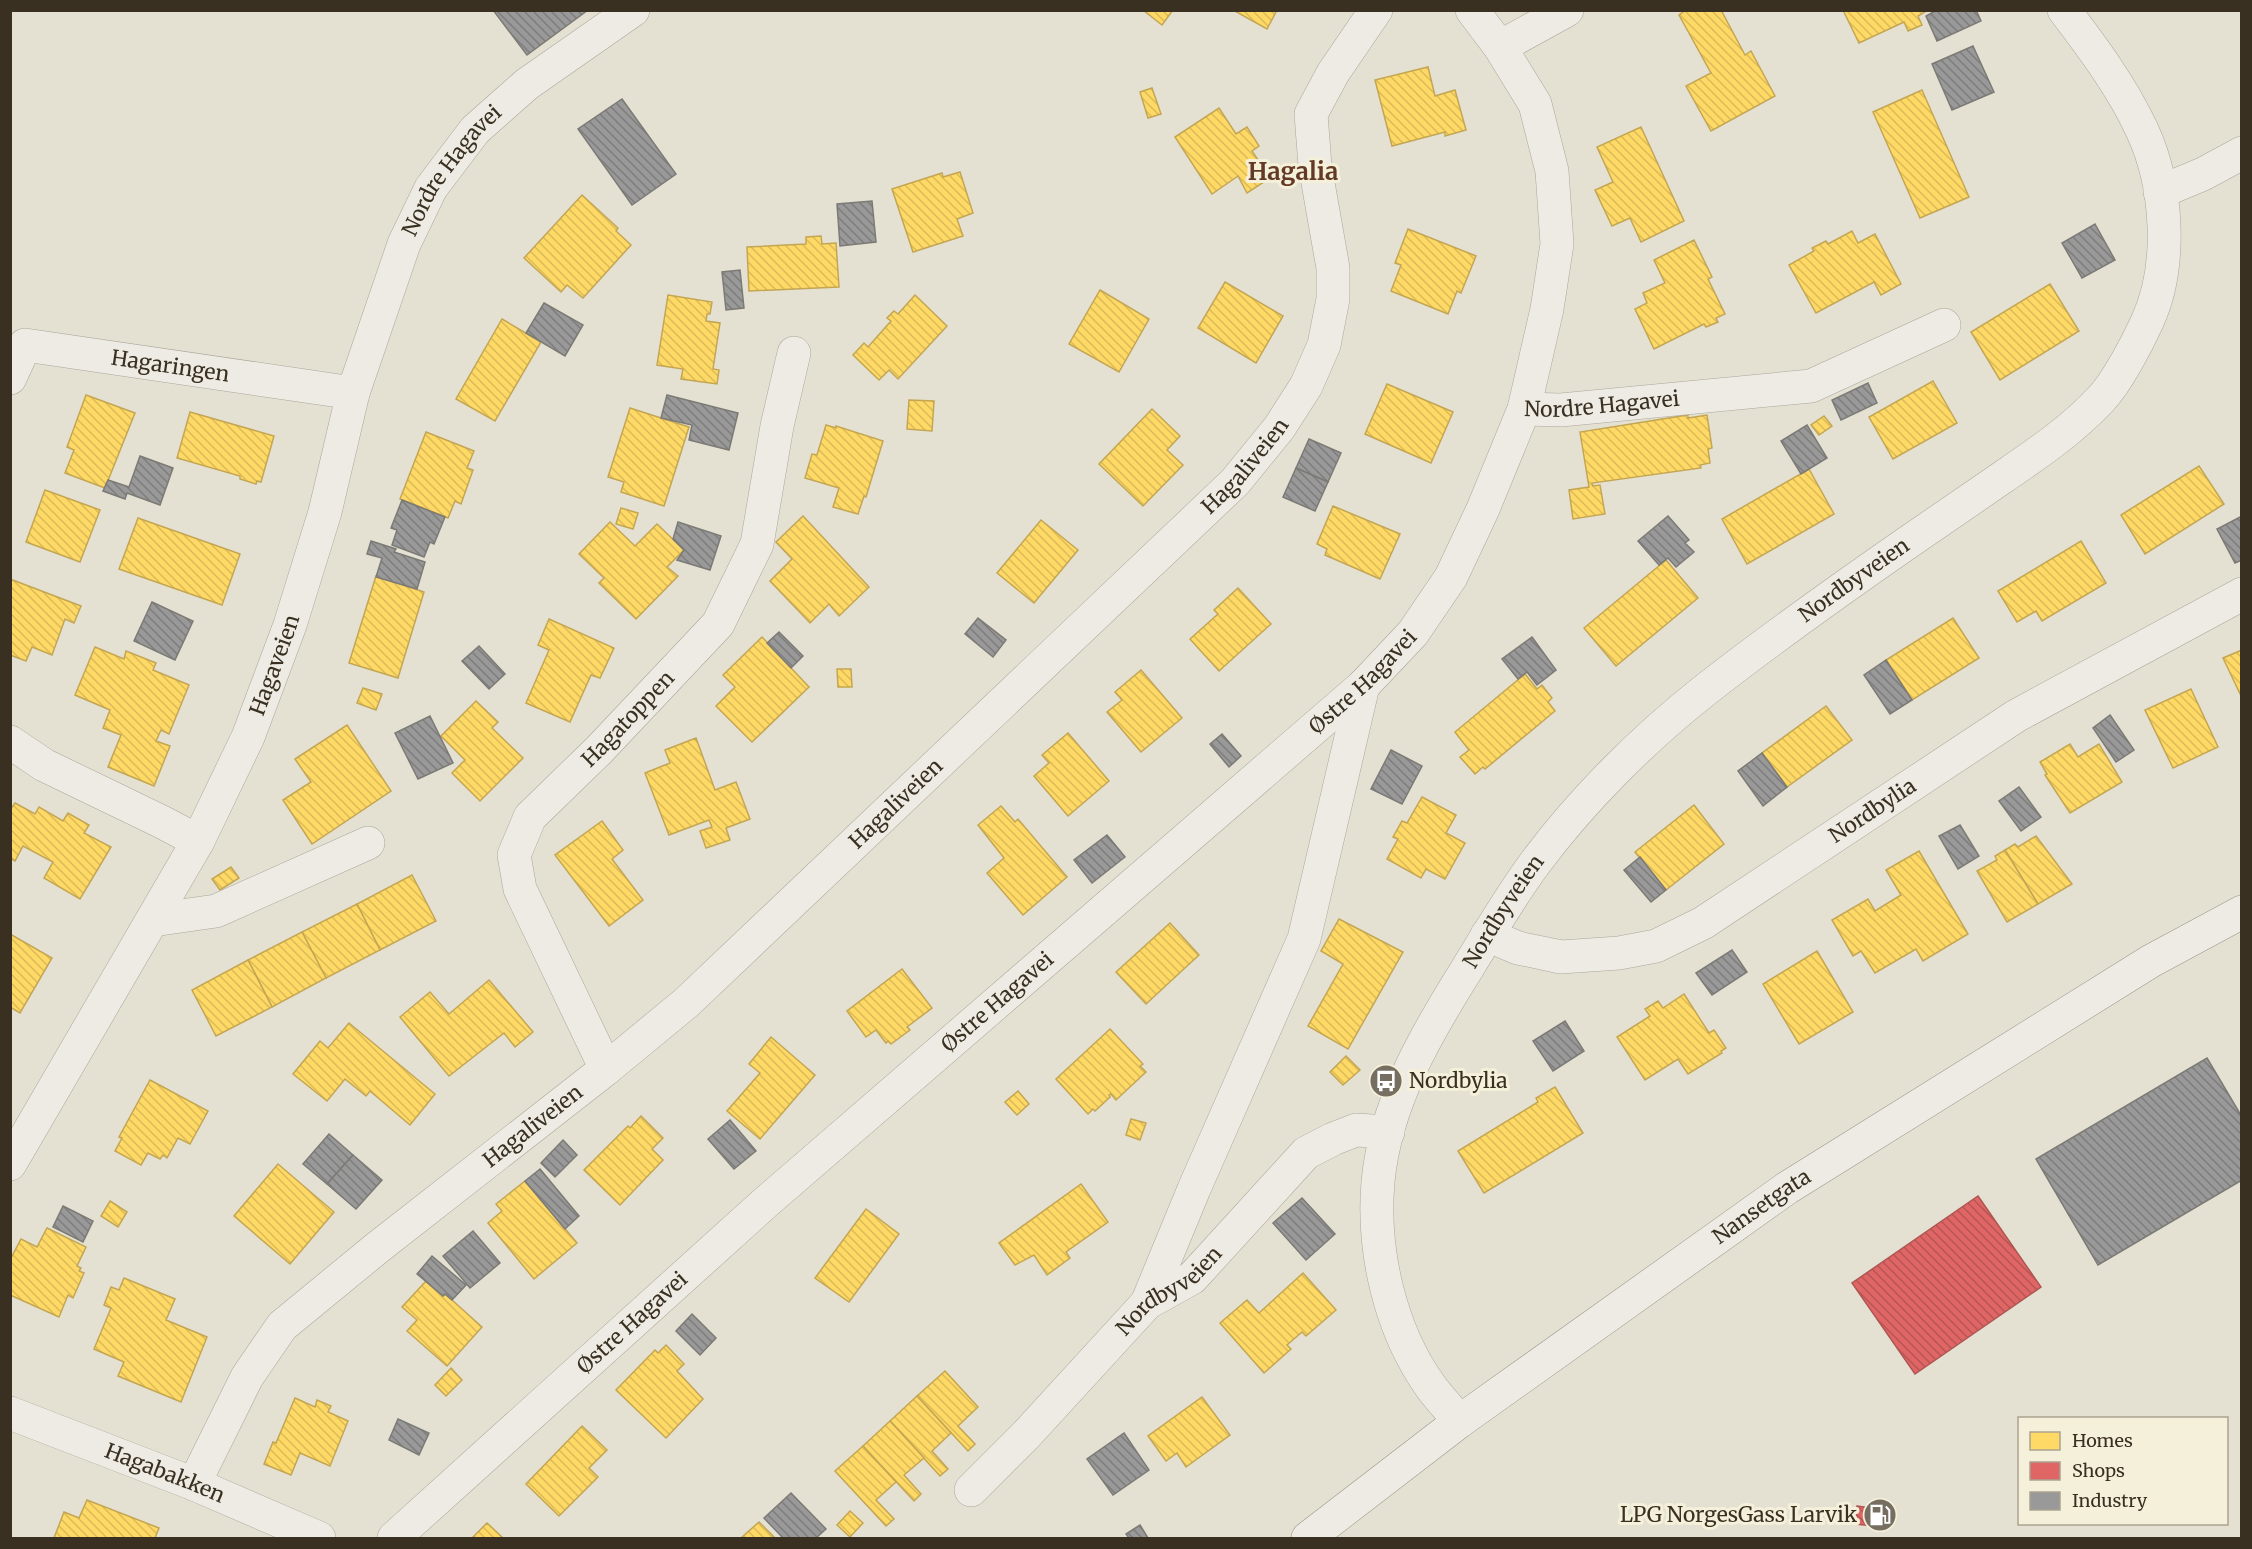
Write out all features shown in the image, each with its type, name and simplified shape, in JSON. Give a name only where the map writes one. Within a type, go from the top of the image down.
[{"type":"street","name":"Nordre Hagavei","points":[[352,393],[404,244],[431,188],[475,130],[527,84],[633,10]]},
{"type":"street","name":"Hagaliveien","points":[[194,1484],[247,1377],[282,1326],[686,1003],[1235,482],[1279,428],[1306,386],[1324,345],[1333,299],[1333,268],[1315,166],[1311,114],[1333,73],[1376,10]]},
{"type":"street","name":"Nordre Hagavei","points":[[1472,10],[1500,47],[1535,104],[1552,171],[1557,244],[1547,309],[1524,409],[1561,410],[1811,386],[1944,325]]},
{"type":"street","points":[[1500,47],[1567,10]]},
{"type":"street","name":"Nordbyveien","points":[[1460,1421],[1429,1384],[1402,1335],[1385,1279],[1377,1227],[1378,1180],[1388,1132],[1411,1066],[1439,1013],[1535,863],[1584,806],[1649,738],[1700,694],[1813,608],[2061,436],[2104,395],[2148,320],[2161,281],[2164,233],[2160,192],[2150,151],[2121,90],[2064,10]]},
{"type":"street","points":[[2160,192],[2203,174],[2241,153]]},
{"type":"street","name":"Hagaringen","points":[[10,378],[25,345],[352,393]]},
{"type":"street","name":"Hagatoppen","points":[[606,1069],[520,889],[514,855],[530,817],[599,750],[718,624],[757,544],[777,426],[794,353]]},
{"type":"street","name":"Hagaveien","points":[[10,1164],[198,842],[248,737],[290,625],[325,512],[352,393]]},
{"type":"street","name":"Østre Hagavei","points":[[394,1539],[765,1203],[1363,686],[1413,633],[1451,577],[1483,509],[1524,409]]},
{"type":"street","name":"Nordbylia","points":[[1488,935],[1518,948],[1561,957],[1619,953],[1656,946],[1703,923],[2016,716],[2241,594]]},
{"type":"street","points":[[1147,1303],[1194,1189],[1304,939],[1363,686]]},
{"type":"street","points":[[10,742],[44,765],[198,842]]},
{"type":"street","points":[[153,920],[216,911],[368,843]]},
{"type":"street","name":"Nansetgata","points":[[1308,1539],[1460,1421],[1786,1188],[2151,961],[2241,912]]},
{"type":"street","name":"Nordbyveien","points":[[971,1490],[1026,1435],[1147,1303],[1192,1278],[1306,1153],[1356,1130],[1388,1132]]},
{"type":"street","name":"Hagabakken","points":[[10,1413],[194,1484],[319,1539]]},
{"type":"building: Homes","points":[[1143,10],[1173,10],[1162,25]]},
{"type":"building: Homes","points":[[1233,10],[1277,10],[1267,29]]},
{"type":"building: Homes","points":[[1686,10],[1721,10],[1745,55],[1751,51],[1775,96],[1711,131],[1686,86],[1711,73],[1679,15]]},
{"type":"building: Homes","points":[[1843,10],[1928,10],[1918,16],[1922,25],[1908,31],[1904,22],[1859,43]]},
{"type":"building: Homes","points":[[1428,67],[1435,96],[1455,90],[1466,130],[1445,136],[1445,132],[1392,146],[1375,80]]},
{"type":"building: Homes","points":[[1152,88],[1161,114],[1148,118],[1140,92]]},
{"type":"building: Homes","points":[[1922,90],[1969,197],[1920,218],[1873,112]]},
{"type":"building: Homes","points":[[1219,108],[1236,134],[1247,127],[1259,146],[1252,151],[1270,178],[1247,193],[1238,176],[1212,194],[1175,137]]},
{"type":"building: Homes","points":[[1641,127],[1684,221],[1641,242],[1630,218],[1612,226],[1595,190],[1613,182],[1597,147]]},
{"type":"building: Homes","points":[[960,172],[973,213],[957,219],[963,236],[913,252],[892,189],[942,173],[943,177]]},
{"type":"building: Homes","points":[[582,195],[618,228],[616,231],[631,245],[583,298],[567,285],[561,292],[524,258]]},
{"type":"building: Homes","points":[[1408,229],[1476,256],[1461,293],[1457,291],[1448,314],[1391,291],[1401,265],[1395,263]]},
{"type":"building: Homes","points":[[1852,231],[1858,243],[1875,234],[1901,284],[1881,295],[1874,282],[1816,313],[1789,265],[1814,251],[1812,248],[1826,241],[1828,244]]},
{"type":"building: Homes","points":[[821,236],[822,244],[836,243],[839,287],[749,291],[747,247],[806,244],[806,237]]},
{"type":"building: Homes","points":[[1694,240],[1712,277],[1708,279],[1725,314],[1716,318],[1718,322],[1706,327],[1704,324],[1654,349],[1635,309],[1647,303],[1643,293],[1665,283],[1654,260]]},
{"type":"building: Homes","points":[[1225,282],[1283,316],[1256,363],[1198,328]]},
{"type":"building: Homes","points":[[2050,284],[2079,331],[2000,380],[1971,332]]},
{"type":"building: Homes","points":[[1100,290],[1149,319],[1119,372],[1069,344]]},
{"type":"building: Homes","points":[[668,295],[712,302],[706,321],[720,323],[713,369],[719,370],[717,384],[681,379],[683,369],[657,365]]},
{"type":"building: Homes","points":[[915,295],[947,326],[898,379],[889,370],[879,380],[853,355],[864,343],[868,347],[891,321],[887,318],[894,311],[898,314]]},
{"type":"building: Homes","points":[[502,319],[541,342],[495,421],[456,399]]},
{"type":"building: Homes","points":[[1933,381],[1957,423],[1893,459],[1869,417]]},
{"type":"building: Homes","points":[[1387,384],[1453,412],[1431,463],[1365,434]]},
{"type":"building: Homes","points":[[86,395],[135,413],[105,488],[65,473],[74,450],[67,447]]},
{"type":"building: Homes","points":[[909,400],[934,401],[932,431],[907,429]]},
{"type":"building: Homes","points":[[630,408],[689,427],[664,506],[621,492],[624,482],[608,477]]},
{"type":"building: Homes","points":[[1152,409],[1180,436],[1167,450],[1183,465],[1143,506],[1099,464]]},
{"type":"building: Homes","points":[[190,412],[274,436],[261,482],[257,481],[256,484],[240,479],[240,476],[177,458]]},
{"type":"building: Homes","points":[[1688,415],[1688,418],[1707,415],[1712,448],[1708,449],[1710,463],[1700,465],[1701,468],[1592,483],[1593,486],[1600,485],[1605,514],[1573,519],[1569,490],[1589,487],[1580,432]]},
{"type":"building: Homes","points":[[1824,416],[1832,426],[1819,435],[1811,425]]},
{"type":"building: Homes","points":[[826,425],[883,441],[866,497],[864,496],[858,514],[833,507],[839,488],[805,478],[812,454],[817,455]]},
{"type":"building: Homes","points":[[426,432],[474,451],[467,468],[473,470],[461,504],[455,501],[448,518],[400,499]]},
{"type":"building: Homes","points":[[2199,466],[2224,504],[2145,554],[2121,515]]},
{"type":"building: Homes","points":[[1809,469],[1834,514],[1747,564],[1722,519]]},
{"type":"building: Homes","points":[[45,490],[100,510],[80,562],[26,542]]},
{"type":"building: Homes","points":[[1333,506],[1400,534],[1380,579],[1325,555],[1327,549],[1317,544]]},
{"type":"building: Homes","points":[[621,508],[638,513],[633,529],[616,524]]},
{"type":"building: Homes","points":[[803,516],[869,587],[839,616],[829,604],[810,623],[770,581],[792,559],[776,542]]},
{"type":"building: Homes","points":[[138,518],[240,554],[222,605],[119,569]]},
{"type":"building: Homes","points":[[1041,520],[1078,550],[1034,603],[997,573]]},
{"type":"building: Homes","points":[[610,522],[635,546],[657,524],[684,550],[667,567],[678,576],[636,619],[599,583],[604,578],[579,554]]},
{"type":"building: Homes","points":[[2081,541],[2106,583],[2042,621],[2036,611],[2017,622],[1998,591]]},
{"type":"building: Homes","points":[[1666,560],[1698,598],[1616,666],[1584,628]]},
{"type":"building: Homes","points":[[376,576],[424,592],[398,678],[349,663]]},
{"type":"building: Homes","points":[[10,579],[81,606],[74,623],[65,619],[52,655],[32,647],[26,661],[10,655]]},
{"type":"building: Homes","points":[[1238,588],[1271,624],[1219,671],[1190,639],[1218,614],[1214,610]]},
{"type":"building: Homes","points":[[1953,618],[1979,658],[1912,700],[1886,660]]},
{"type":"building: Homes","points":[[549,619],[614,648],[600,678],[591,675],[570,722],[526,703],[549,650],[538,645]]},
{"type":"building: Homes","points":[[762,637],[809,687],[752,742],[716,706],[735,687],[723,675]]},
{"type":"building: Homes","points":[[95,647],[124,659],[126,651],[156,663],[153,670],[189,685],[169,734],[161,730],[156,741],[170,746],[154,786],[108,767],[121,735],[103,728],[110,710],[75,695]]},
{"type":"building: Homes","points":[[2242,650],[2242,698],[2223,658]]},
{"type":"building: Homes","points":[[837,669],[851,669],[852,687],[838,687]]},
{"type":"building: Homes","points":[[1141,670],[1182,718],[1141,752],[1107,712],[1122,700],[1115,692]]},
{"type":"building: Homes","points":[[1525,674],[1537,689],[1542,685],[1552,698],[1548,702],[1555,711],[1485,769],[1483,767],[1475,774],[1460,757],[1469,750],[1455,732]]},
{"type":"building: Homes","points":[[363,688],[382,694],[376,710],[357,703]]},
{"type":"building: Homes","points":[[2191,689],[2218,747],[2173,768],[2145,710]]},
{"type":"building: Homes","points":[[476,701],[498,722],[492,728],[523,758],[480,801],[452,773],[465,760],[441,736]]},
{"type":"building: Homes","points":[[1826,706],[1852,740],[1787,787],[1762,753]]},
{"type":"building: Homes","points":[[347,725],[391,791],[312,844],[283,800],[311,782],[295,759]]},
{"type":"building: Homes","points":[[1068,733],[1109,781],[1068,816],[1034,776],[1049,763],[1042,755]]},
{"type":"building: Homes","points":[[696,738],[715,790],[736,782],[750,819],[726,828],[730,840],[706,848],[700,831],[712,827],[709,820],[669,835],[645,773],[670,763],[665,750]]},
{"type":"building: Homes","points":[[2070,744],[2078,757],[2099,744],[2122,782],[2070,813],[2045,775],[2047,774],[2040,762]]},
{"type":"building: Homes","points":[[1422,797],[1456,815],[1446,833],[1465,843],[1445,879],[1426,869],[1421,878],[1387,859],[1398,839],[1393,837],[1402,821],[1407,823]]},
{"type":"building: Homes","points":[[15,803],[35,814],[39,807],[63,821],[68,813],[89,825],[84,833],[111,847],[80,899],[44,878],[53,862],[23,846],[15,861],[10,858],[10,810]]},
{"type":"building: Homes","points":[[1694,805],[1724,844],[1666,890],[1635,852]]},
{"type":"building: Homes","points":[[1001,806],[1015,822],[1018,819],[1067,877],[1023,915],[987,873],[1004,858],[978,825]]},
{"type":"building: Homes","points":[[602,821],[623,850],[612,859],[643,900],[609,926],[555,855]]},
{"type":"building: Homes","points":[[2036,836],[2072,884],[2038,904],[2005,850],[2015,844],[2018,847]]},
{"type":"building: Homes","points":[[2005,850],[2038,904],[2007,922],[1977,871],[1997,860],[1995,856]]},
{"type":"building: Homes","points":[[1919,851],[1968,934],[1923,961],[1916,949],[1875,973],[1861,951],[1853,956],[1832,920],[1868,899],[1875,911],[1901,895],[1886,870]]},
{"type":"building: Homes","points":[[231,867],[239,878],[220,890],[212,879]]},
{"type":"building: Homes","points":[[412,875],[436,921],[380,950],[357,904]]},
{"type":"building: Homes","points":[[357,904],[380,950],[326,978],[302,932]]},
{"type":"building: Homes","points":[[1339,919],[1403,952],[1348,1049],[1308,1026],[1343,964],[1321,951]]},
{"type":"building: Homes","points":[[1170,923],[1199,955],[1146,1004],[1116,972]]},
{"type":"building: Homes","points":[[302,932],[326,978],[272,1007],[248,960]]},
{"type":"building: Homes","points":[[10,934],[52,958],[20,1013],[10,1007]]},
{"type":"building: Homes","points":[[1817,951],[1853,1012],[1799,1044],[1763,984]]},
{"type":"building: Homes","points":[[248,960],[272,1007],[216,1036],[192,990]]},
{"type":"building: Homes","points":[[902,969],[932,1008],[907,1027],[910,1030],[891,1044],[888,1041],[886,1043],[876,1030],[866,1037],[847,1011]]},
{"type":"building: Homes","points":[[489,980],[533,1032],[515,1047],[504,1033],[449,1076],[400,1017],[430,992],[449,1014]]},
{"type":"building: Homes","points":[[1684,994],[1709,1033],[1714,1030],[1726,1048],[1721,1051],[1722,1053],[1688,1074],[1678,1059],[1645,1080],[1617,1037],[1650,1016],[1645,1009],[1658,1001],[1663,1008]]},
{"type":"building: Homes","points":[[349,1023],[435,1094],[410,1125],[370,1091],[366,1096],[345,1079],[327,1101],[293,1074],[320,1041],[328,1048]]},
{"type":"building: Homes","points":[[1110,1029],[1143,1064],[1140,1066],[1146,1072],[1116,1100],[1111,1094],[1109,1095],[1110,1097],[1095,1111],[1093,1109],[1088,1114],[1056,1079]]},
{"type":"building: Homes","points":[[771,1037],[815,1075],[760,1139],[727,1111],[760,1073],[749,1064]]},
{"type":"building: Homes","points":[[1346,1056],[1360,1070],[1343,1085],[1330,1072]]},
{"type":"building: Homes","points":[[150,1080],[208,1111],[190,1144],[178,1138],[167,1158],[163,1155],[160,1159],[148,1153],[141,1165],[115,1151],[122,1138],[119,1137]]},
{"type":"building: Homes","points":[[1555,1087],[1583,1133],[1484,1193],[1458,1151],[1538,1102],[1536,1098]]},
{"type":"building: Homes","points":[[1018,1091],[1029,1104],[1017,1115],[1005,1102]]},
{"type":"building: Homes","points":[[641,1116],[663,1138],[652,1149],[663,1160],[620,1205],[584,1170]]},
{"type":"building: Homes","points":[[1131,1119],[1146,1123],[1140,1140],[1126,1135]]},
{"type":"building: Homes","points":[[278,1164],[334,1212],[290,1264],[234,1216]]},
{"type":"building: Homes","points":[[525,1181],[577,1243],[534,1279],[488,1223],[502,1211],[496,1204]]},
{"type":"building: Homes","points":[[1081,1184],[1108,1222],[1066,1252],[1070,1258],[1047,1275],[1034,1255],[1015,1265],[999,1243]]},
{"type":"building: Homes","points":[[110,1201],[127,1212],[118,1227],[101,1216]]},
{"type":"building: Homes","points":[[866,1209],[899,1234],[849,1302],[815,1278]]},
{"type":"building: Homes","points":[[47,1228],[86,1247],[77,1266],[81,1268],[79,1271],[84,1273],[73,1298],[68,1295],[59,1317],[10,1295],[10,1260],[21,1239],[37,1247]]},
{"type":"building: Homes","points":[[1303,1273],[1336,1310],[1306,1336],[1302,1332],[1287,1345],[1291,1349],[1264,1373],[1220,1323],[1247,1300],[1259,1313]]},
{"type":"building: Homes","points":[[124,1278],[175,1299],[166,1320],[207,1337],[181,1402],[118,1376],[124,1362],[94,1349],[111,1308],[104,1305],[111,1287],[119,1290]]},
{"type":"building: Homes","points":[[426,1281],[443,1296],[445,1294],[482,1327],[447,1366],[407,1331],[417,1320],[402,1307]]},
{"type":"building: Homes","points":[[666,1345],[684,1364],[677,1371],[703,1399],[666,1438],[616,1390],[655,1350],[658,1353]]},
{"type":"building: Homes","points":[[451,1368],[462,1380],[446,1396],[435,1385]]},
{"type":"building: Homes","points":[[945,1371],[978,1407],[958,1426],[975,1444],[968,1451],[917,1396]]},
{"type":"building: Homes","points":[[917,1396],[951,1433],[932,1451],[948,1469],[940,1476],[890,1421]]},
{"type":"building: Homes","points":[[1202,1397],[1230,1435],[1186,1467],[1177,1453],[1166,1461],[1148,1436]]},
{"type":"building: Homes","points":[[295,1398],[315,1407],[317,1400],[331,1406],[328,1412],[348,1421],[330,1466],[300,1453],[291,1475],[264,1464],[273,1442],[276,1443]]},
{"type":"building: Homes","points":[[890,1421],[924,1458],[904,1475],[921,1494],[914,1501],[863,1446]]},
{"type":"building: Homes","points":[[582,1426],[607,1450],[589,1468],[598,1477],[559,1516],[526,1484]]},
{"type":"building: Homes","points":[[863,1446],[896,1482],[876,1500],[894,1519],[886,1526],[835,1471]]},
{"type":"building: Homes","points":[[87,1500],[159,1528],[155,1538],[54,1538],[64,1512],[79,1518]]},
{"type":"building: Homes","points":[[850,1511],[863,1523],[850,1537],[837,1525]]},
{"type":"building: Homes","points":[[759,1522],[775,1538],[741,1538]]},
{"type":"building: Homes","points":[[487,1523],[503,1538],[472,1538]]},
{"type":"building: Shops","points":[[1978,1196],[2041,1287],[1915,1374],[1852,1283]]},
{"type":"building: Shops","points":[[1857,1506],[1877,1509],[1875,1526],[1855,1524]]},
{"type":"building: Industry","points":[[493,10],[588,10],[527,55]]},
{"type":"building: Industry","points":[[1937,10],[1976,10],[1981,21],[1937,41],[1926,16]]},
{"type":"building: Industry","points":[[1973,46],[1994,92],[1952,110],[1932,64]]},
{"type":"building: Industry","points":[[622,99],[676,174],[632,205],[578,129]]},
{"type":"building: Industry","points":[[872,201],[876,242],[840,246],[837,204]]},
{"type":"building: Industry","points":[[2095,224],[2115,260],[2082,278],[2062,243]]},
{"type":"building: Industry","points":[[740,270],[744,308],[726,310],[722,272]]},
{"type":"building: Industry","points":[[544,303],[583,325],[565,356],[526,333]]},
{"type":"building: Industry","points":[[1868,383],[1877,403],[1841,420],[1832,400]]},
{"type":"building: Industry","points":[[667,395],[738,413],[729,450],[689,440],[692,425],[661,418]]},
{"type":"building: Industry","points":[[1807,425],[1827,458],[1801,474],[1781,441]]},
{"type":"building: Industry","points":[[1309,439],[1341,453],[1328,482],[1296,468]]},
{"type":"building: Industry","points":[[140,456],[173,468],[160,505],[127,493],[125,499],[103,491],[108,480],[129,487]]},
{"type":"building: Industry","points":[[1296,468],[1328,482],[1315,511],[1283,497]]},
{"type":"building: Industry","points":[[402,500],[445,517],[434,544],[430,542],[424,557],[392,545],[397,530],[391,528]]},
{"type":"building: Industry","points":[[1668,516],[1689,540],[1685,543],[1694,552],[1676,567],[1668,558],[1659,565],[1638,541]]},
{"type":"building: Industry","points":[[2242,516],[2242,560],[2235,563],[2217,529]]},
{"type":"building: Industry","points":[[678,522],[721,536],[710,570],[677,560],[684,550],[673,539]]},
{"type":"building: Industry","points":[[371,541],[396,549],[394,552],[425,562],[417,589],[376,577],[382,558],[367,554]]},
{"type":"building: Industry","points":[[152,602],[193,621],[175,660],[134,641]]},
{"type":"building: Industry","points":[[978,618],[1006,640],[993,657],[965,634]]},
{"type":"building: Industry","points":[[779,632],[803,656],[791,668],[767,643]]},
{"type":"building: Industry","points":[[1532,637],[1556,670],[1537,685],[1527,672],[1518,679],[1502,659]]},
{"type":"building: Industry","points":[[479,646],[505,674],[489,689],[462,661]]},
{"type":"building: Industry","points":[[1886,660],[1912,700],[1890,714],[1864,675]]},
{"type":"building: Industry","points":[[2110,715],[2134,750],[2116,762],[2093,728]]},
{"type":"building: Industry","points":[[430,716],[453,763],[418,779],[395,733]]},
{"type":"building: Industry","points":[[1222,734],[1241,756],[1229,767],[1210,744]]},
{"type":"building: Industry","points":[[1391,750],[1422,766],[1402,804],[1371,789]]},
{"type":"building: Industry","points":[[1762,753],[1787,787],[1763,806],[1738,771]]},
{"type":"building: Industry","points":[[2019,787],[2041,817],[2021,831],[1999,801]]},
{"type":"building: Industry","points":[[1960,825],[1979,856],[1958,869],[1939,836]]},
{"type":"building: Industry","points":[[1107,835],[1125,857],[1092,883],[1074,860]]},
{"type":"building: Industry","points":[[1640,857],[1666,890],[1651,902],[1624,870]]},
{"type":"building: Industry","points":[[1732,950],[1747,972],[1712,995],[1696,973]]},
{"type":"building: Industry","points":[[1565,1021],[1584,1051],[1553,1071],[1533,1041]]},
{"type":"building: Industry","points":[[2207,1058],[2242,1117],[2242,1180],[2098,1265],[2036,1159]]},
{"type":"building: Industry","points":[[730,1120],[756,1151],[734,1169],[708,1139]]},
{"type":"building: Industry","points":[[329,1134],[353,1155],[327,1184],[303,1164]]},
{"type":"building: Industry","points":[[563,1140],[577,1155],[555,1177],[541,1163]]},
{"type":"building: Industry","points":[[353,1155],[382,1180],[356,1209],[327,1184]]},
{"type":"building: Industry","points":[[540,1169],[579,1216],[565,1229],[525,1181]]},
{"type":"building: Industry","points":[[1302,1198],[1335,1234],[1306,1260],[1273,1223]]},
{"type":"building: Industry","points":[[63,1206],[93,1221],[83,1242],[53,1227]]},
{"type":"building: Industry","points":[[473,1231],[500,1263],[470,1288],[443,1256]]},
{"type":"building: Industry","points":[[432,1256],[466,1285],[452,1300],[445,1294],[443,1296],[417,1274]]},
{"type":"building: Industry","points":[[692,1314],[716,1338],[700,1355],[676,1331]]},
{"type":"building: Industry","points":[[398,1419],[429,1433],[419,1455],[389,1440]]},
{"type":"building: Industry","points":[[1124,1433],[1149,1470],[1113,1495],[1087,1459]]},
{"type":"building: Industry","points":[[791,1493],[826,1529],[816,1538],[783,1538],[764,1518]]},
{"type":"building: Industry","points":[[1140,1525],[1148,1538],[1129,1538],[1126,1534]]},
{"type":"place","name":"Nordbylia","points":[[1386,1081]]},
{"type":"place","name":"LPG NorgesGass Larvik","points":[[1880,1515]]},
{"type":"district","name":"Hagalia","points":[[1293,172]]}]
